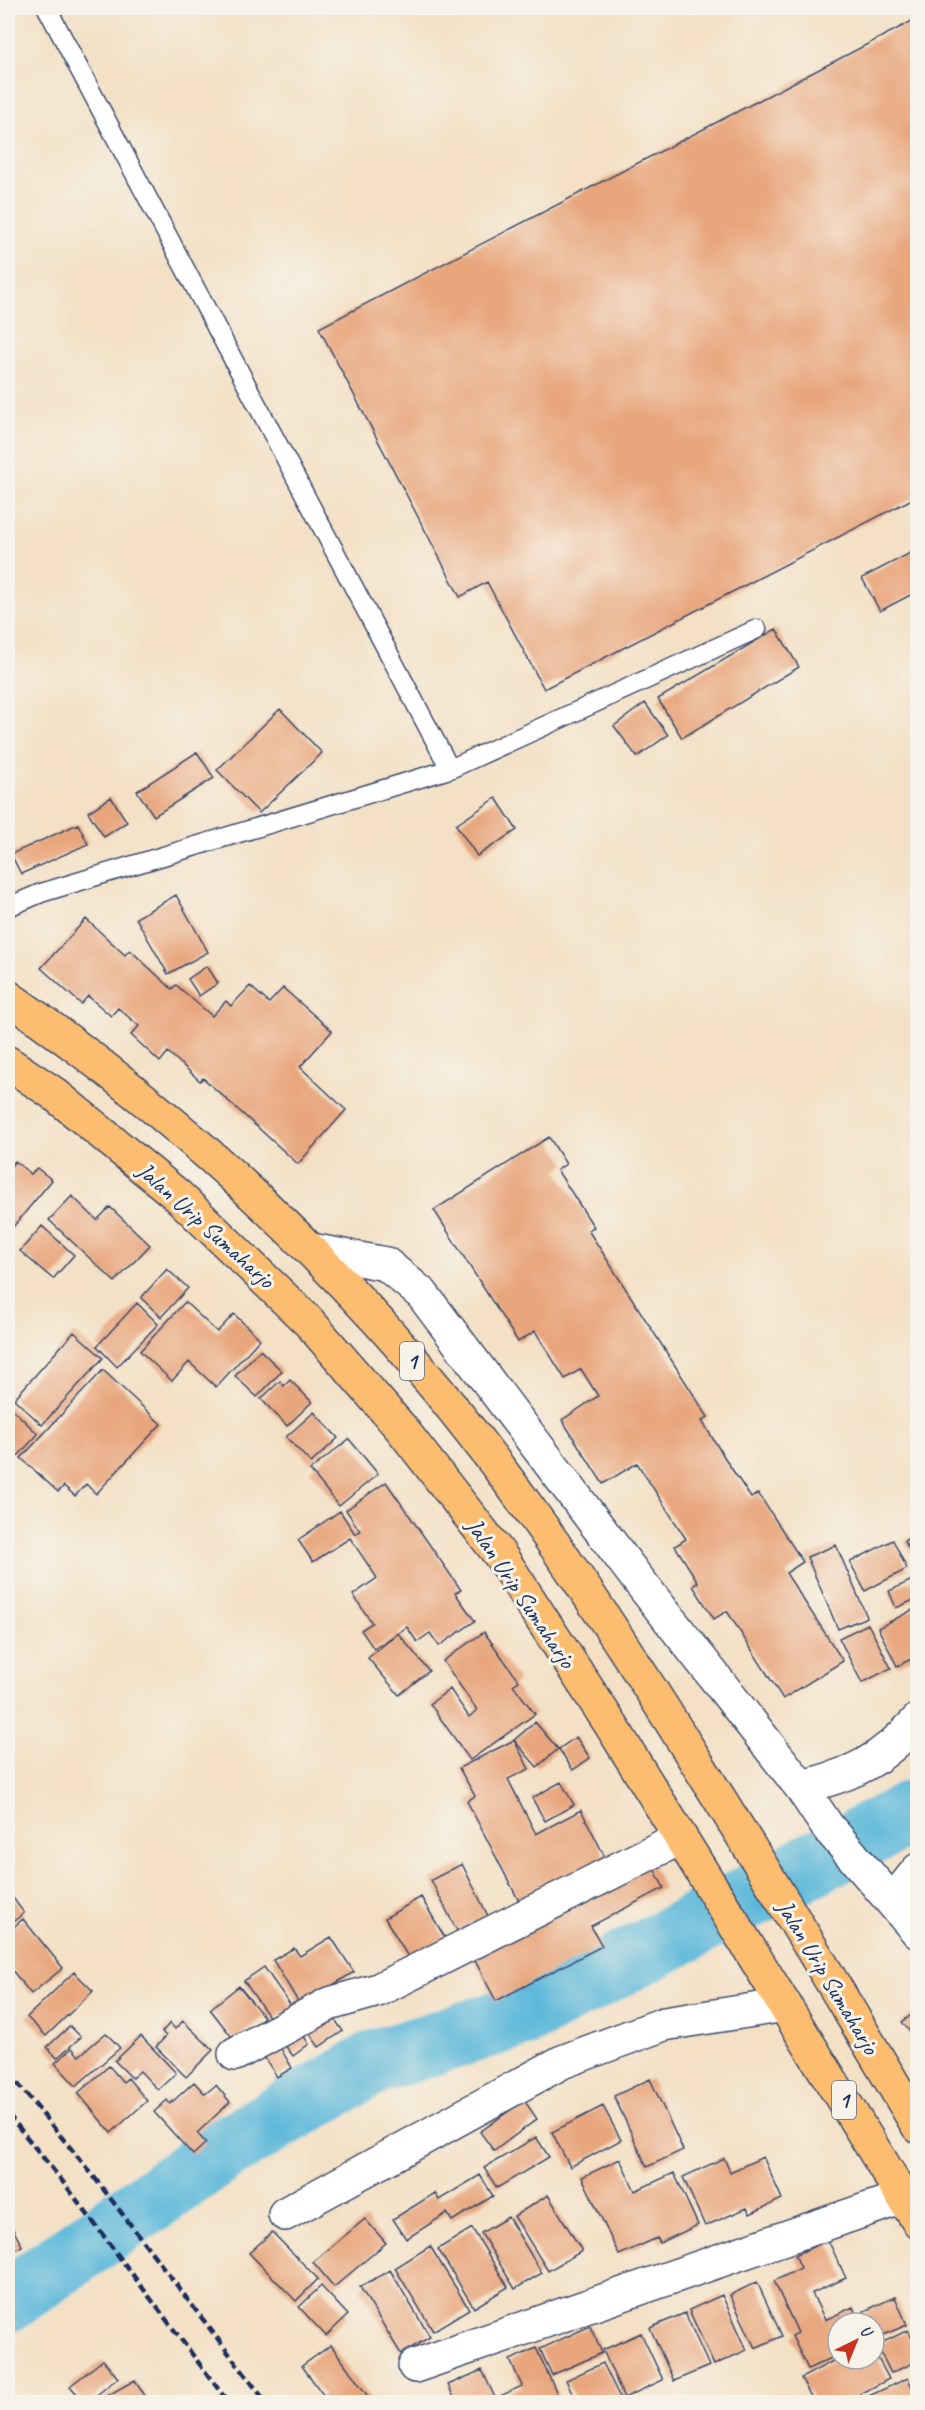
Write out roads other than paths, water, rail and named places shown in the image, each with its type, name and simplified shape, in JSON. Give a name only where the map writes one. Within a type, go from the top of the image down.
[{"type":"highway","name":"Jalan Urip Sumaharjo","points":[[8,997],[84,1050],[224,1170],[310,1250],[379,1323],[488,1455],[619,1640],[813,1950],[918,2126]]},
{"type":"highway","name":"Jalan Urip Sumaharjo","points":[[8,1063],[53,1093],[178,1196],[325,1339],[401,1428],[500,1555],[683,1843],[910,2209]]},
{"type":"street","points":[[310,1250],[386,1264],[422,1294],[636,1577],[801,1787],[826,1826],[918,1932]]},
{"type":"street","points":[[801,1787],[841,1778],[868,1764],[900,1740],[918,1720]]},
{"type":"street","points":[[235,2054],[329,2004],[378,1990],[683,1843]]},
{"type":"street","points":[[889,1896],[917,1870]]},
{"type":"street","points":[[285,2214],[562,2062],[664,2024],[777,1993]]},
{"type":"street","points":[[415,2366],[910,2209]]},
{"type":"lane","points":[[47,8],[450,769]]},
{"type":"lane","points":[[8,907],[41,893],[450,769],[756,629]]},
{"type":"waterway","points":[[8,2300],[228,2147],[375,2062],[526,2014],[912,1812],[918,1819]]},
{"type":"railway","points":[[8,2072],[91,2173],[266,2402]]},
{"type":"railway","points":[[8,2114],[67,2187],[228,2402]]}]
